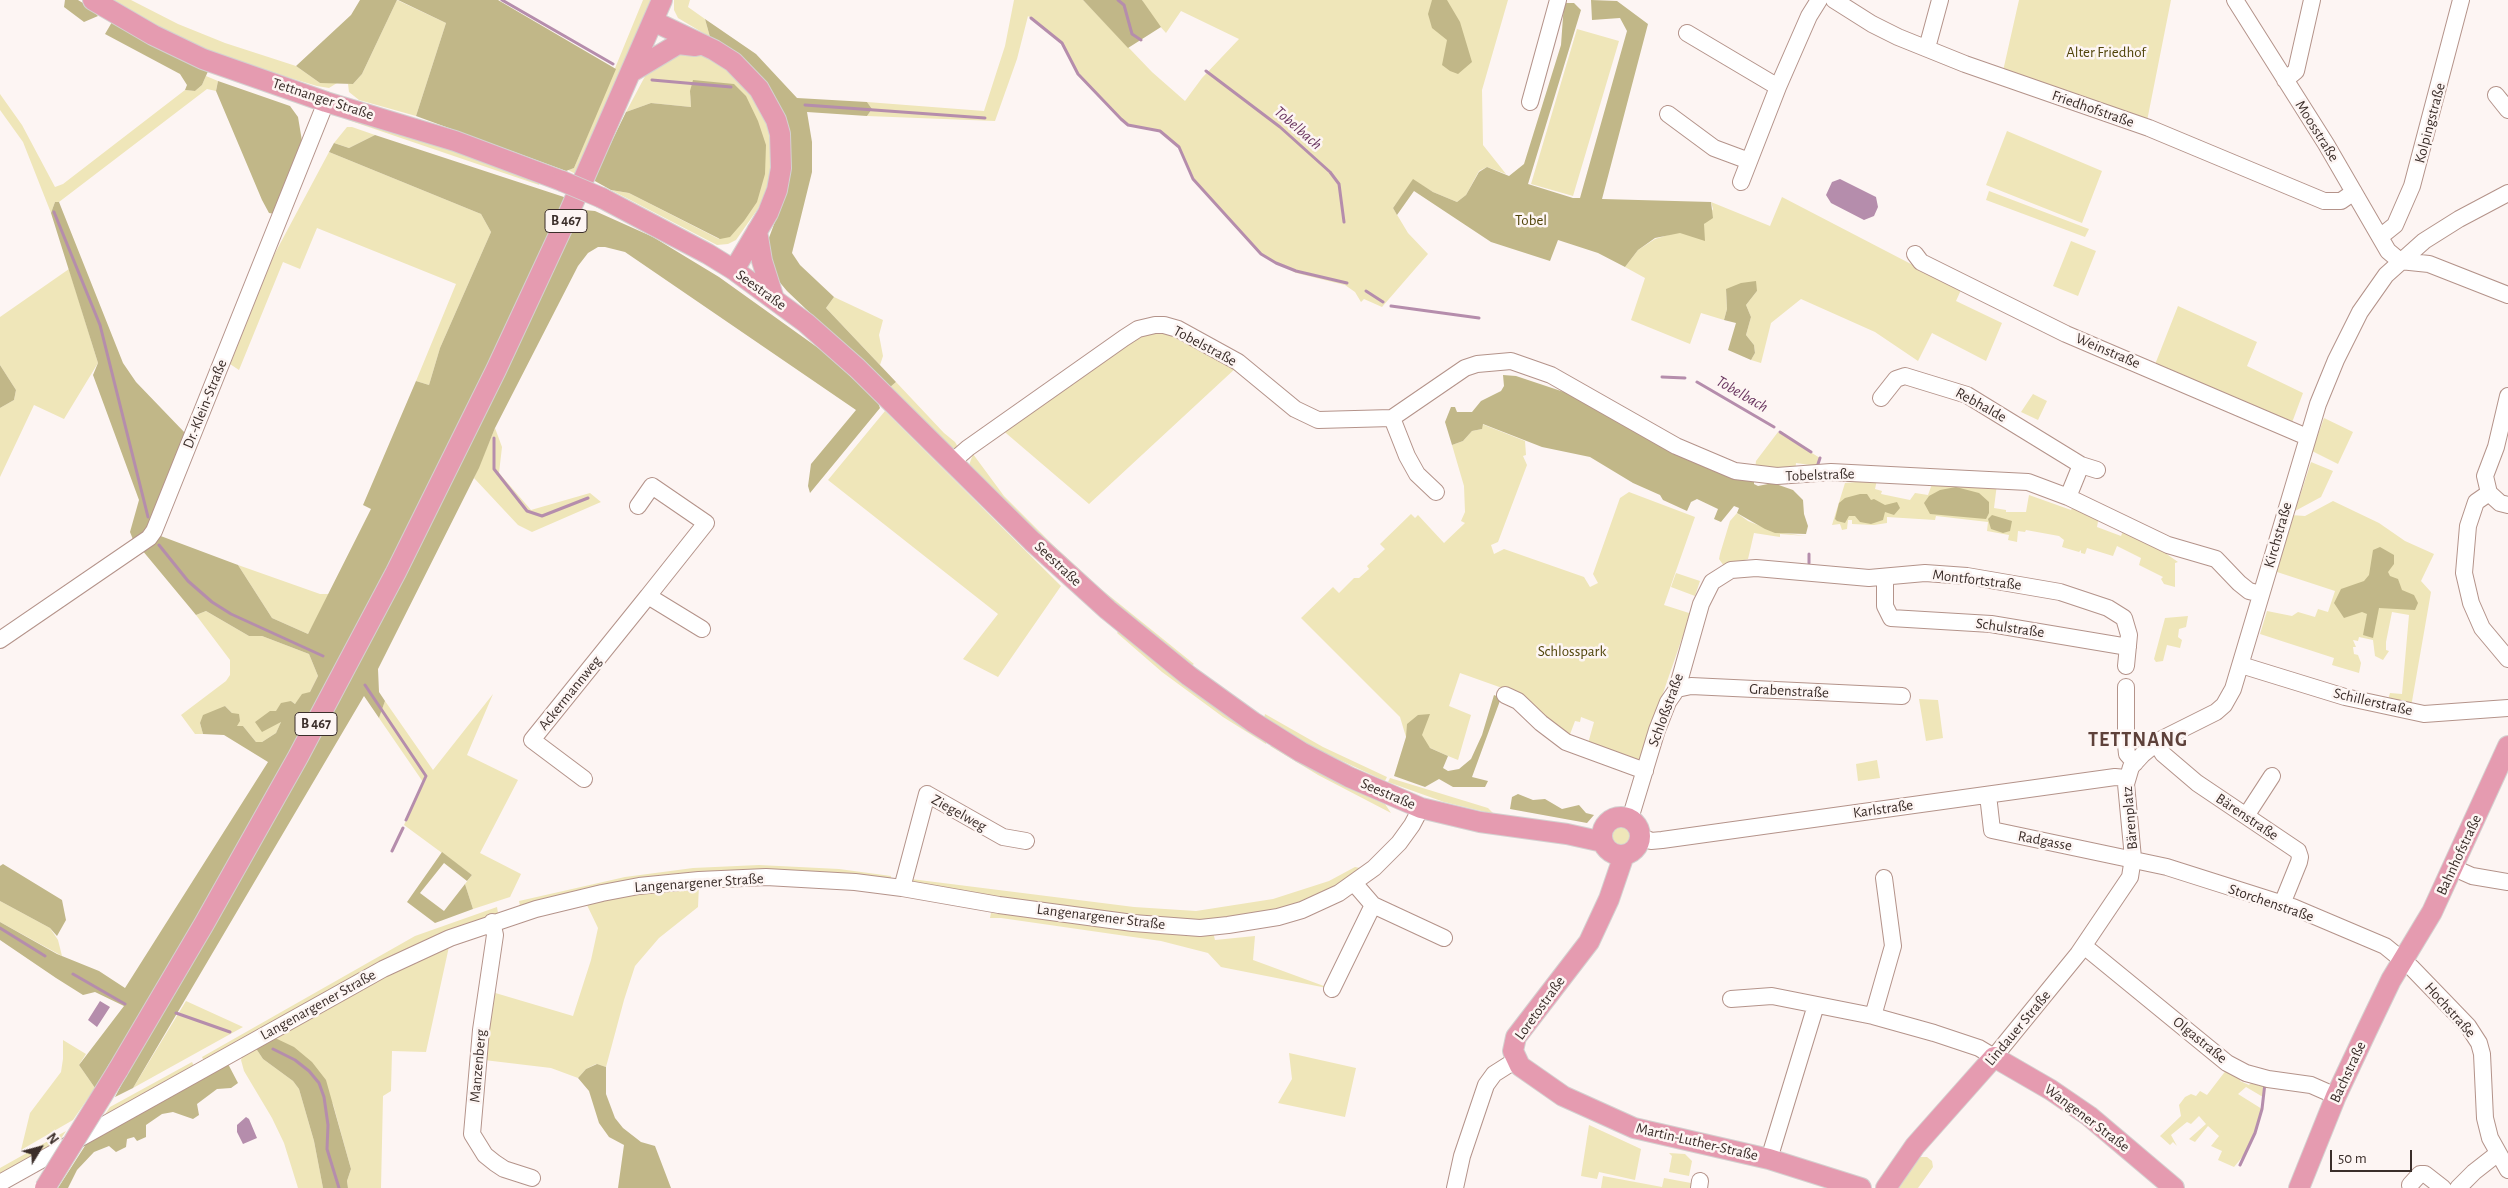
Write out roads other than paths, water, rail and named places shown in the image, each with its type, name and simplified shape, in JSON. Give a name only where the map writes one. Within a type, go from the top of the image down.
[{"type":"main road","name":"Tettnanger Straße","points":[[93,0],[153,35],[203,58],[326,102],[455,141],[602,198]]},
{"type":"main road","name":"B 467","points":[[45,1188],[118,1070],[204,924],[293,766],[396,572],[496,370],[633,71],[662,0]]},
{"type":"main road","points":[[653,22],[702,44],[733,62],[749,76],[768,102],[776,120],[780,134],[781,168],[777,190],[757,232],[734,270]]},
{"type":"main road","points":[[633,71],[678,44],[695,46],[702,44]]},
{"type":"main road","name":"Seestraße","points":[[602,198],[683,239],[734,270],[774,299],[857,368],[1071,577],[1122,622],[1189,676],[1253,722],[1301,752],[1381,792],[1421,808],[1480,822],[1567,834],[1586,827],[1612,844],[1617,818],[1630,819]]},
{"type":"main road","points":[[757,232],[762,261],[774,299]]},
{"type":"main road","name":"Bahnhofstraße","points":[[2403,960],[2423,930],[2454,868],[2508,746]]},
{"type":"main road","points":[[1612,844],[1635,849],[1640,836],[1637,826],[1630,819]]},
{"type":"main road","name":"Loretostraße","points":[[1516,1060],[1513,1051],[1516,1037],[1584,950],[1598,925],[1614,881],[1612,844]]},
{"type":"main road","name":"Bachstraße","points":[[2299,1188],[2336,1096],[2391,980],[2403,960]]},
{"type":"main road","name":"Lindauer Straße","points":[[1886,1188],[1915,1146],[1994,1057]]},
{"type":"main road","name":"Wangener Straße","points":[[1994,1057],[2051,1090],[2090,1116],[2174,1188]]},
{"type":"main road","name":"Martin-Luther-Straße","points":[[1516,1060],[1525,1072],[1557,1092],[1608,1117],[1654,1134],[1769,1159],[1861,1188]]},
{"type":"street","points":[[1530,102],[1558,0]]},
{"type":"street","points":[[1741,182],[1778,87],[1809,16],[1819,0]]},
{"type":"street","name":"Friedhofstraße","points":[[1834,0],[1872,24],[1927,48],[2149,128],[2324,201],[2341,201],[2354,192]]},
{"type":"street","points":[[1927,48],[1940,0]]},
{"type":"street","name":"Moosstraße","points":[[2235,0],[2354,192],[2388,251],[2400,261]]},
{"type":"street","points":[[2285,80],[2296,71],[2312,0]]},
{"type":"street","name":"Kolpingstraße","points":[[2380,237],[2395,225],[2412,186],[2461,0]]},
{"type":"street","points":[[1687,33],[1778,87]]},
{"type":"street","points":[[2496,95],[2508,110]]},
{"type":"street","name":"Dr.-Klein-Straße","points":[[0,640],[149,538],[154,531],[326,102]]},
{"type":"street","points":[[1668,114],[1714,148],[1749,162]]},
{"type":"street","name":"Kirchstraße","points":[[2126,778],[2135,762],[2156,743],[2220,708],[2233,689],[2242,665],[2307,437],[2328,380],[2360,312],[2386,275],[2400,261],[2448,226],[2508,193]]},
{"type":"street","name":"Weinstraße","points":[[1915,254],[1921,262],[2036,320],[2307,437]]},
{"type":"street","points":[[2400,261],[2429,264],[2508,295]]},
{"type":"street","name":"Tobelstraße","points":[[952,462],[968,448],[1124,338],[1138,329],[1155,325],[1178,328],[1226,355],[1307,416],[1330,422],[1392,418],[1465,368],[1477,364],[1511,361],[1550,375],[1676,446],[1735,471],[1777,476],[1831,472],[2014,480],[2042,486],[2068,496],[2168,545],[2216,559],[2239,584],[2249,591],[2261,594]]},
{"type":"street","name":"Rebhalde","points":[[1880,398],[1896,378],[1905,376],[1948,387],[1986,405],[2089,467],[2068,496]]},
{"type":"street","points":[[2508,396],[2496,447],[2485,476],[2489,493],[2500,503],[2508,505]]},
{"type":"street","points":[[1392,418],[1407,456],[1417,474],[1436,492]]},
{"type":"street","name":"Ackermannweg","points":[[584,779],[532,740],[706,524],[652,486],[638,506]]},
{"type":"street","points":[[2489,493],[2476,502],[2470,519],[2464,553],[2464,573],[2471,603],[2482,628],[2508,659]]},
{"type":"street","name":"Montfortstraße","points":[[1718,576],[1731,570],[1748,568],[1885,578],[1925,573],[1967,576],[2060,592],[2089,600],[2117,612],[2124,618],[2128,629],[2126,666]]},
{"type":"street","name":"Schloßstraße","points":[[1630,819],[1668,702],[1678,689],[1701,604],[1706,591],[1718,576]]},
{"type":"street","name":"Schulstraße","points":[[1885,578],[1885,606],[1891,618],[1991,624],[2128,647]]},
{"type":"street","points":[[648,596],[702,629]]},
{"type":"street","name":"Schillerstraße","points":[[2242,665],[2345,697],[2424,714],[2508,708]]},
{"type":"street","name":"Grabenstraße","points":[[1678,689],[1691,686],[1902,696]]},
{"type":"street","points":[[2126,687],[2127,754],[2135,762]]},
{"type":"street","points":[[1506,695],[1518,701],[1541,723],[1566,742],[1645,771]]},
{"type":"street","name":"Bärenstraße","points":[[2156,743],[2163,754],[2197,783],[2298,851],[2300,856],[2282,904]]},
{"type":"street","points":[[2246,816],[2272,776]]},
{"type":"street","name":"Karlstraße","points":[[1640,836],[1651,840],[1662,840],[2115,777],[2126,778]]},
{"type":"street","name":"Bärenplatz","points":[[2126,778],[2134,858]]},
{"type":"street","name":"Ziegelweg","points":[[902,888],[927,794],[1003,837],[1026,841]]},
{"type":"street","name":"Radgasse","points":[[1988,795],[1992,830],[2134,858]]},
{"type":"street","name":"Langenargener Straße","points":[[0,1183],[383,969],[419,951],[492,922],[602,893],[699,880],[783,878],[902,888],[999,905],[1133,923],[1200,928],[1278,917],[1302,910],[1339,893],[1374,868],[1399,843],[1421,808]]},
{"type":"street","name":"Storchenstraße","points":[[2134,858],[2282,904],[2382,944],[2403,960]]},
{"type":"street","name":"Lindauer Straße","points":[[1994,1057],[2084,946],[2125,887],[2132,872],[2134,858]]},
{"type":"street","points":[[2454,868],[2472,876],[2508,882]]},
{"type":"street","points":[[1873,1016],[1893,946],[1884,878]]},
{"type":"street","points":[[1354,883],[1373,905],[1444,938]]},
{"type":"street","points":[[1332,989],[1373,905]]},
{"type":"street","name":"Manzenberg","points":[[492,922],[495,935],[481,1030],[472,1134],[485,1155],[495,1163],[504,1169],[532,1178]]},
{"type":"street","name":"Olgastraße","points":[[2084,946],[2227,1063],[2246,1073],[2268,1079],[2310,1085],[2336,1096]]},
{"type":"street","name":"Hochstraße","points":[[2403,960],[2468,1026],[2479,1043],[2482,1054],[2485,1118],[2490,1138],[2508,1170]]},
{"type":"street","points":[[1732,999],[1772,996],[1873,1016],[1934,1033],[1978,1048],[1994,1057]]},
{"type":"street","points":[[1769,1159],[1816,1005]]},
{"type":"street","name":"Loretostraße","points":[[1455,1188],[1462,1156],[1491,1078],[1505,1065],[1516,1060]]},
{"type":"street","points":[[2458,1188],[2474,1172],[2498,1154]]},
{"type":"street","points":[[2410,1185],[2420,1174],[2425,1174],[2443,1188]]},
{"type":"waterway","points":[[502,0],[613,64]]},
{"type":"waterway","name":"Tobelbach","points":[[1118,0],[1124,5],[1132,34],[1141,40]]},
{"type":"waterway","points":[[1031,18],[1062,43],[1078,74],[1121,119],[1128,125],[1160,131],[1179,147],[1193,179],[1261,254],[1276,263],[1296,271],[1347,283]]},
{"type":"waterway","name":"Tobelbach","points":[[1206,71],[1280,127],[1330,172],[1339,184],[1344,222]]},
{"type":"waterway","points":[[652,80],[731,87]]},
{"type":"waterway","points":[[805,105],[985,118]]},
{"type":"waterway","points":[[54,212],[100,325],[148,517]]},
{"type":"waterway","name":"Tobelbach","points":[[1366,291],[1383,302]]},
{"type":"waterway","name":"Tobelbach","points":[[1391,306],[1479,318]]},
{"type":"waterway","name":"Tobelbach","points":[[1662,377],[1685,378]]},
{"type":"waterway","name":"Tobelbach","points":[[1697,382],[1774,427]]},
{"type":"waterway","name":"Tobelbach","points":[[1780,432],[1811,452]]},
{"type":"waterway","points":[[494,438],[494,469],[527,511],[542,516],[588,498]]},
{"type":"waterway","name":"Tobelbach","points":[[1817,467],[1820,458]]},
{"type":"waterway","points":[[159,545],[188,581],[212,602],[231,614],[323,656]]},
{"type":"waterway","points":[[1809,554],[1809,563]]},
{"type":"waterway","points":[[365,685],[426,776],[406,820]]},
{"type":"waterway","points":[[392,851],[403,828]]},
{"type":"waterway","points":[[0,928],[45,956]]},
{"type":"waterway","points":[[73,974],[125,1004]]},
{"type":"waterway","points":[[176,1013],[230,1032]]},
{"type":"waterway","points":[[273,1049],[295,1060],[309,1071],[319,1083],[324,1097],[328,1125],[327,1149],[339,1188]]},
{"type":"waterway","points":[[2240,1165],[2255,1133],[2262,1109],[2265,1083]]},
{"type":"district","name":"TETTNANG","points":[[2138,740]]},
{"type":"park label","name":"Alter Friedhof","points":[[2106,52]]},
{"type":"park label","name":"Tobel","points":[[1531,220]]},
{"type":"park label","name":"Schlosspark","points":[[1572,651]]}]
